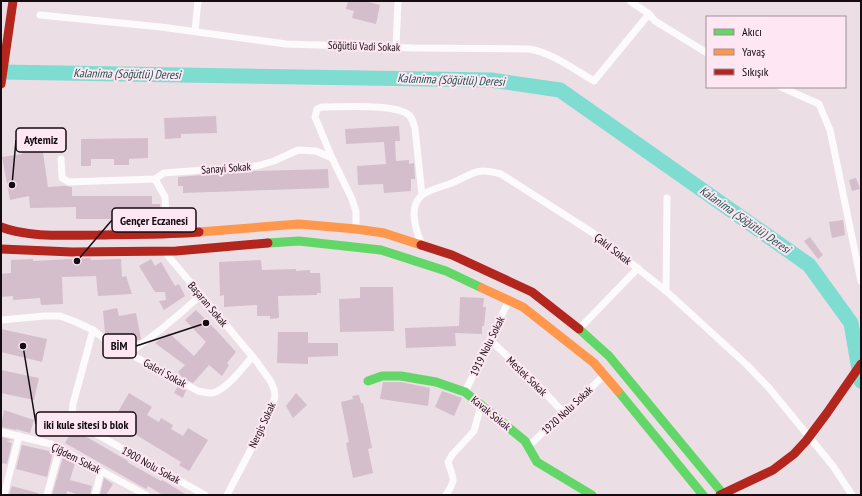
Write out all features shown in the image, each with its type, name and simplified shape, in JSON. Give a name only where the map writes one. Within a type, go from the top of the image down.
[{"type":"main road","points":[[1,84],[13,1]]},
{"type":"main road","points":[[1,227],[11,231],[72,235],[167,234],[299,224],[384,233],[452,255],[532,292],[579,329],[609,356],[722,494],[733,487],[773,470],[792,456],[803,445],[844,390],[861,364]]},
{"type":"main road","points":[[1,249],[72,252],[164,251],[299,242],[381,250],[446,271],[523,307],[594,363],[703,495]]},
{"type":"main road","name":"Kavak Sokak","points":[[368,381],[382,376],[428,380],[454,387],[465,392],[526,441],[537,462],[592,495]]},
{"type":"street","points":[[195,31],[198,1]]},
{"type":"street","points":[[396,47],[398,1]]},
{"type":"street","points":[[630,1],[649,14],[655,21],[706,52]]},
{"type":"street","name":"Söğütlü Vadi Sokak","points":[[40,15],[195,31],[286,44],[539,50],[594,81],[649,14]]},
{"type":"street","points":[[783,88],[819,104],[830,130],[861,281]]},
{"type":"street","points":[[356,229],[356,212],[352,199],[332,158],[315,117],[316,109],[322,106],[389,108],[405,112],[412,118],[415,128],[422,195],[417,202],[414,216],[416,231],[422,245]]},
{"type":"street","name":"Sanayi Sokak","points":[[61,159],[62,178],[69,182],[154,179],[164,173],[257,166],[274,161],[298,150],[316,151],[332,158]]},
{"type":"street","name":"Çakıl Sokak","points":[[422,195],[453,183],[476,171],[489,170],[501,174],[593,234],[666,291],[770,388],[833,466],[852,495]]},
{"type":"street","points":[[154,179],[165,197],[167,234]]},
{"type":"street","points":[[666,291],[667,198]]},
{"type":"street","name":"Başaran Sokak","points":[[164,251],[252,357]]},
{"type":"street","points":[[579,329],[638,268]]},
{"type":"street","points":[[128,353],[143,344],[201,295]]},
{"type":"street","name":"1919 Nolu Sokak","points":[[465,392],[509,300]]},
{"type":"street","name":"Galeri Sokak","points":[[1,320],[60,316],[93,330],[110,343],[198,391],[211,393],[226,386],[252,357]]},
{"type":"street","name":"1900 Nolu Sokak","points":[[93,330],[73,404],[72,415],[77,422],[84,427],[205,495]]},
{"type":"street","name":"Meslek Sokak","points":[[490,340],[532,379],[563,412]]},
{"type":"street","name":"Nergis Sokak","points":[[227,495],[271,412],[274,402],[275,396],[271,382],[252,357]]},
{"type":"street","name":"1920 Nolu Sokak","points":[[529,446],[563,412],[577,402],[604,375]]},
{"type":"street","points":[[446,495],[452,486],[454,478],[448,462],[452,455],[474,431],[481,405]]},
{"type":"street","name":"Çiğdem Sokak","points":[[1,432],[47,443],[60,448],[146,495]]},
{"type":"street","points":[[4,495],[19,436]]},
{"type":"street","points":[[47,495],[60,448]]},
{"type":"street","points":[[95,495],[101,470]]},
{"type":"building","points":[[348,1],[365,1],[380,5],[376,24],[352,18],[354,11],[346,9]]},
{"type":"building","points":[[216,116],[217,133],[181,134],[181,138],[165,139],[164,118]]},
{"type":"building","points":[[399,126],[400,141],[395,141],[396,161],[409,160],[409,164],[414,163],[415,179],[411,179],[411,191],[384,193],[383,184],[358,185],[357,166],[386,164],[384,142],[346,144],[345,129]]},
{"type":"building","points":[[148,138],[148,158],[129,159],[129,165],[114,165],[114,159],[91,159],[91,166],[81,166],[81,139]]},
{"type":"building","points":[[41,139],[48,187],[72,187],[72,196],[152,196],[152,204],[160,204],[161,219],[76,219],[76,207],[30,208],[29,196],[10,200],[2,157],[22,154],[20,142]]},
{"type":"building","points":[[328,169],[329,188],[183,193],[183,186],[178,186],[178,177],[251,171]]},
{"type":"building","points":[[856,178],[860,189],[852,191],[849,180]]},
{"type":"building","points":[[843,220],[845,235],[832,238],[829,222]]},
{"type":"building","points":[[810,237],[823,255],[818,259],[804,241]]},
{"type":"building","points":[[90,258],[91,260],[121,259],[122,277],[126,276],[132,294],[98,296],[96,276],[62,277],[63,304],[41,305],[40,298],[13,300],[13,296],[1,297],[1,274],[11,273],[11,260],[33,259],[33,261]]},
{"type":"building","points":[[151,259],[155,266],[161,262],[175,286],[179,284],[185,296],[164,310],[159,301],[166,300],[165,292],[155,292],[139,266]]},
{"type":"building","points":[[261,260],[262,270],[296,269],[296,271],[310,270],[310,273],[320,273],[321,293],[317,293],[317,295],[278,296],[279,318],[270,319],[270,316],[257,316],[257,305],[224,307],[224,295],[220,296],[219,262]]},
{"type":"building","points":[[360,287],[393,287],[394,331],[340,332],[339,299],[360,298]]},
{"type":"building","points":[[460,297],[484,298],[483,307],[486,307],[482,334],[455,333],[456,346],[406,348],[405,328],[459,326]]},
{"type":"building","points":[[117,308],[119,316],[136,313],[141,339],[122,343],[105,333],[103,311]]},
{"type":"building","points":[[196,310],[236,352],[227,363],[229,365],[222,376],[209,365],[193,383],[182,377],[178,372],[185,365],[155,343],[169,333],[194,356],[206,342],[185,320]]},
{"type":"building","points":[[1,329],[47,339],[42,362],[1,352]]},
{"type":"building","points":[[278,332],[308,332],[308,343],[338,343],[338,356],[308,357],[308,364],[277,363]]},
{"type":"building","points":[[1,370],[39,378],[34,400],[1,393]]},
{"type":"building","points":[[383,382],[401,382],[430,388],[428,406],[380,399]]},
{"type":"building","points":[[178,386],[186,390],[183,398],[174,393]]},
{"type":"building","points":[[442,391],[462,398],[454,416],[435,407]]},
{"type":"building","points":[[129,393],[152,407],[147,415],[159,422],[161,418],[173,425],[171,429],[183,436],[188,428],[208,440],[189,471],[179,465],[181,462],[123,427],[121,430],[111,424]]},
{"type":"building","points":[[296,393],[307,405],[293,418],[286,406]]},
{"type":"building","points":[[359,395],[361,403],[363,403],[372,448],[368,449],[373,473],[353,478],[346,443],[349,442],[341,402],[353,399],[352,396]]},
{"type":"building","points":[[4,410],[34,420],[30,433],[1,427]]},
{"type":"building","points":[[73,429],[128,461],[127,462],[187,495],[163,495],[148,486],[146,489],[65,443]]},
{"type":"building","points":[[1,437],[13,440],[6,441],[12,443],[7,464],[1,463]]},
{"type":"building","points":[[22,445],[53,452],[47,477],[16,469]]},
{"type":"building","points":[[63,457],[75,463],[70,480],[92,486],[90,495],[80,495],[67,491],[66,495],[52,495]]},
{"type":"building","points":[[104,478],[113,484],[106,495],[100,495]]},
{"type":"building","points":[[12,486],[38,493],[38,495],[9,495]]},
{"type":"waterway","name":"Kalanima (Söğütlü) Deresi","points":[[1,72],[491,80],[560,90],[809,265],[851,323],[861,381]]},
{"type":"traffic: fast","points":[[268,243],[299,241],[381,250],[446,271],[482,288]]},
{"type":"traffic: fast","points":[[579,329],[609,356],[724,495]]},
{"type":"traffic: fast","points":[[368,381],[382,376],[401,376],[436,382],[465,392],[525,441],[537,462],[592,495]]},
{"type":"traffic: fast","points":[[618,391],[703,495]]},
{"type":"traffic: slow","points":[[199,232],[299,224],[384,233],[421,245]]},
{"type":"traffic: slow","points":[[482,288],[523,307],[594,363],[618,391]]},
{"type":"traffic: jam","points":[[1,84],[13,1]]},
{"type":"traffic: jam","points":[[1,227],[23,233],[49,235],[161,234],[199,232]]},
{"type":"traffic: jam","points":[[1,249],[72,252],[176,251],[268,243]]},
{"type":"traffic: jam","points":[[421,245],[452,255],[532,292],[579,329]]},
{"type":"traffic: jam","points":[[720,495],[773,470],[794,454],[827,413],[861,364]]},
{"type":"place","name":"Aytemiz","points":[[12,185]]},
{"type":"place","name":"Gençer Eczanesi","points":[[77,261]]},
{"type":"place","name":"BİM","points":[[206,323]]},
{"type":"place","name":"iki kule sitesi b blok","points":[[23,346]]}]
